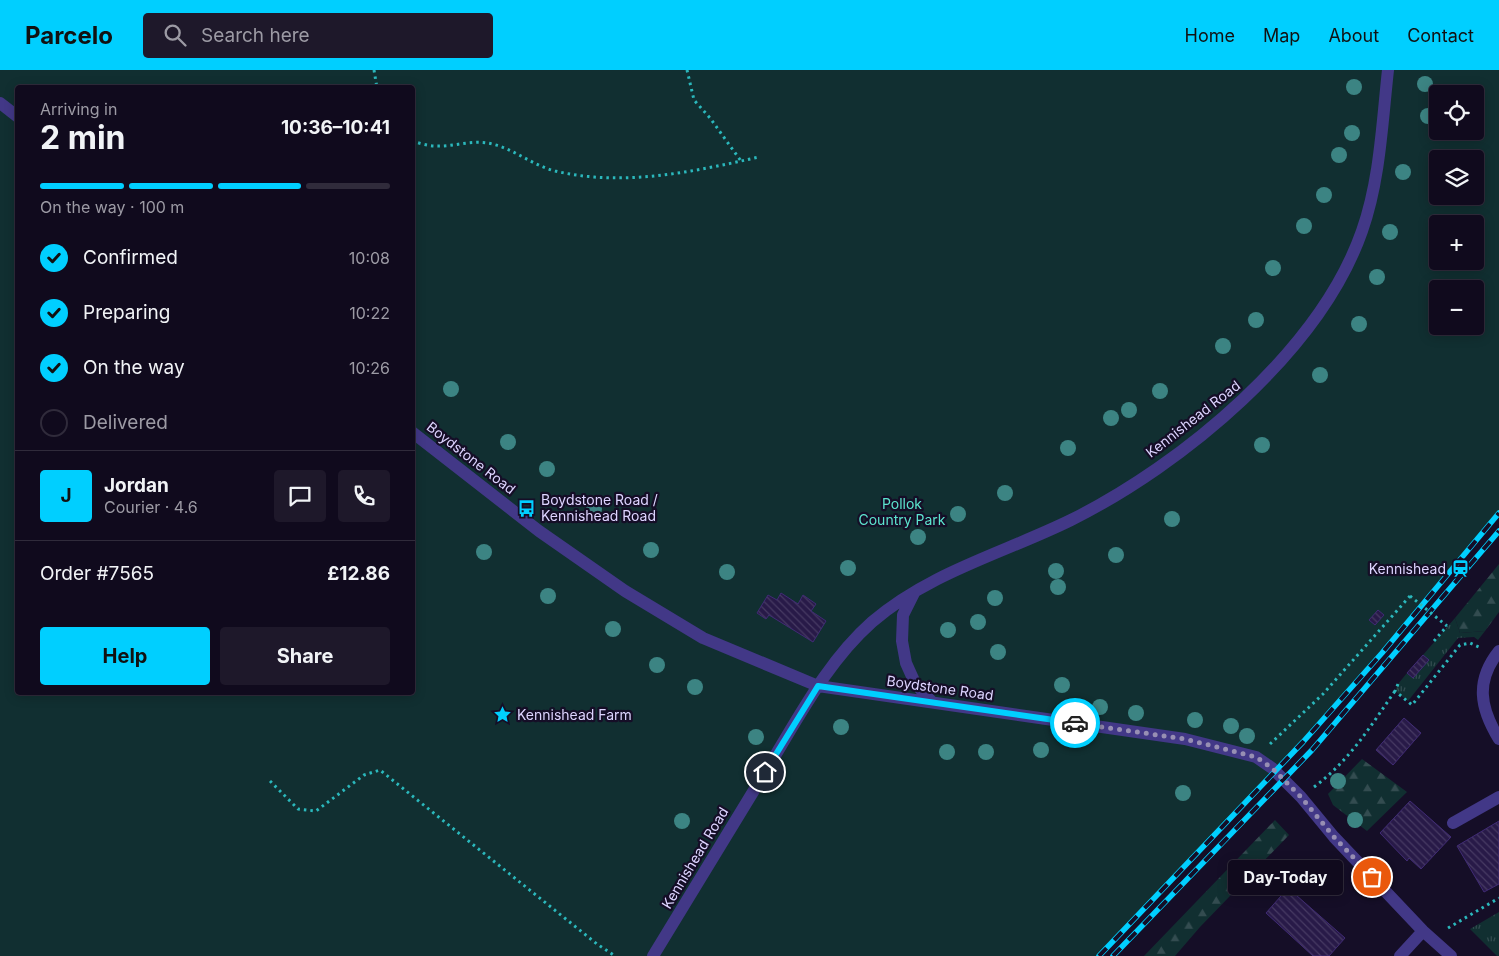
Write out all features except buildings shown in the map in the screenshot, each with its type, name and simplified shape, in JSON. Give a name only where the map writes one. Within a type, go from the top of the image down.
[{"type":"street","name":"Kennishead Road","points":[[653,956],[818,686],[870,624],[914,593],[962,567],[1071,520],[1121,492],[1217,423],[1292,350],[1325,302],[1347,265],[1362,233],[1375,180],[1388,70]]},
{"type":"street","points":[[0,103],[15,115]]},
{"type":"street","name":"Boydstone Road","points":[[415,434],[546,536],[626,591],[703,638],[818,686],[1185,739],[1256,757],[1272,768],[1301,797],[1334,837],[1427,934],[1451,956]]},
{"type":"street","points":[[914,593],[903,615],[902,641],[906,663],[915,682],[932,702]]},
{"type":"street","points":[[1497,653],[1484,677],[1481,697],[1488,721],[1499,739]]},
{"type":"street","points":[[1453,823],[1499,797]]},
{"type":"street","points":[[1400,956],[1427,934]]},
{"type":"path","points":[[374,70],[376,85]]},
{"type":"path","points":[[687,70],[694,100],[710,118],[741,161]]},
{"type":"path","points":[[415,142],[434,146],[474,142],[492,144],[532,164],[554,171],[587,176],[658,176],[683,173],[759,157]]},
{"type":"path","points":[[1256,757],[1323,694],[1410,596],[1447,626],[1434,641]]},
{"type":"path","points":[[1395,691],[1412,705],[1460,645],[1470,643],[1497,653]]},
{"type":"path","points":[[1301,797],[1340,767],[1395,691],[1398,684]]},
{"type":"path","points":[[270,781],[298,809],[316,811],[364,775],[380,770],[597,944],[615,956]]},
{"type":"path","points":[[1427,934],[1499,898]]},
{"type":"green space","name":"Pollok Country Park","points":[[0,70],[1499,70],[1499,513],[1382,653],[1303,742],[1099,956],[0,956]]},
{"type":"green space","points":[[1499,564],[1499,612],[1485,631],[1460,633],[1455,618]]},
{"type":"green space","points":[[1455,618],[1460,633],[1485,631],[1478,640],[1474,637],[1458,638],[1408,701],[1395,691],[1398,684],[1407,673],[1413,678],[1423,655]]},
{"type":"green space","points":[[1362,759],[1407,792],[1367,831],[1333,805],[1328,794]]},
{"type":"green space","points":[[1275,820],[1289,835],[1200,927],[1175,956],[1144,956]]},
{"type":"green space","points":[[1499,912],[1499,956],[1497,956],[1470,929]]},
{"type":"railway","points":[[1099,956],[1303,742],[1382,653],[1499,513]]},
{"type":"railway","points":[[1113,956],[1312,750],[1499,531]]},
{"type":"way so far","points":[[1075,723],[1185,739],[1229,748],[1256,757],[1272,768],[1301,797],[1334,837],[1372,877]]},
{"type":"place","name":"Boydstone Road / Kennishead Road","points":[[527,508]]},
{"type":"place","name":"Kennishead","points":[[1460,569]]},
{"type":"place","name":"Kennishead Farm","points":[[503,715]]},
{"type":"place","name":"Day-Today","points":[[1372,877]]},
{"type":"route","points":[[765,772],[818,686],[1075,723]]}]
